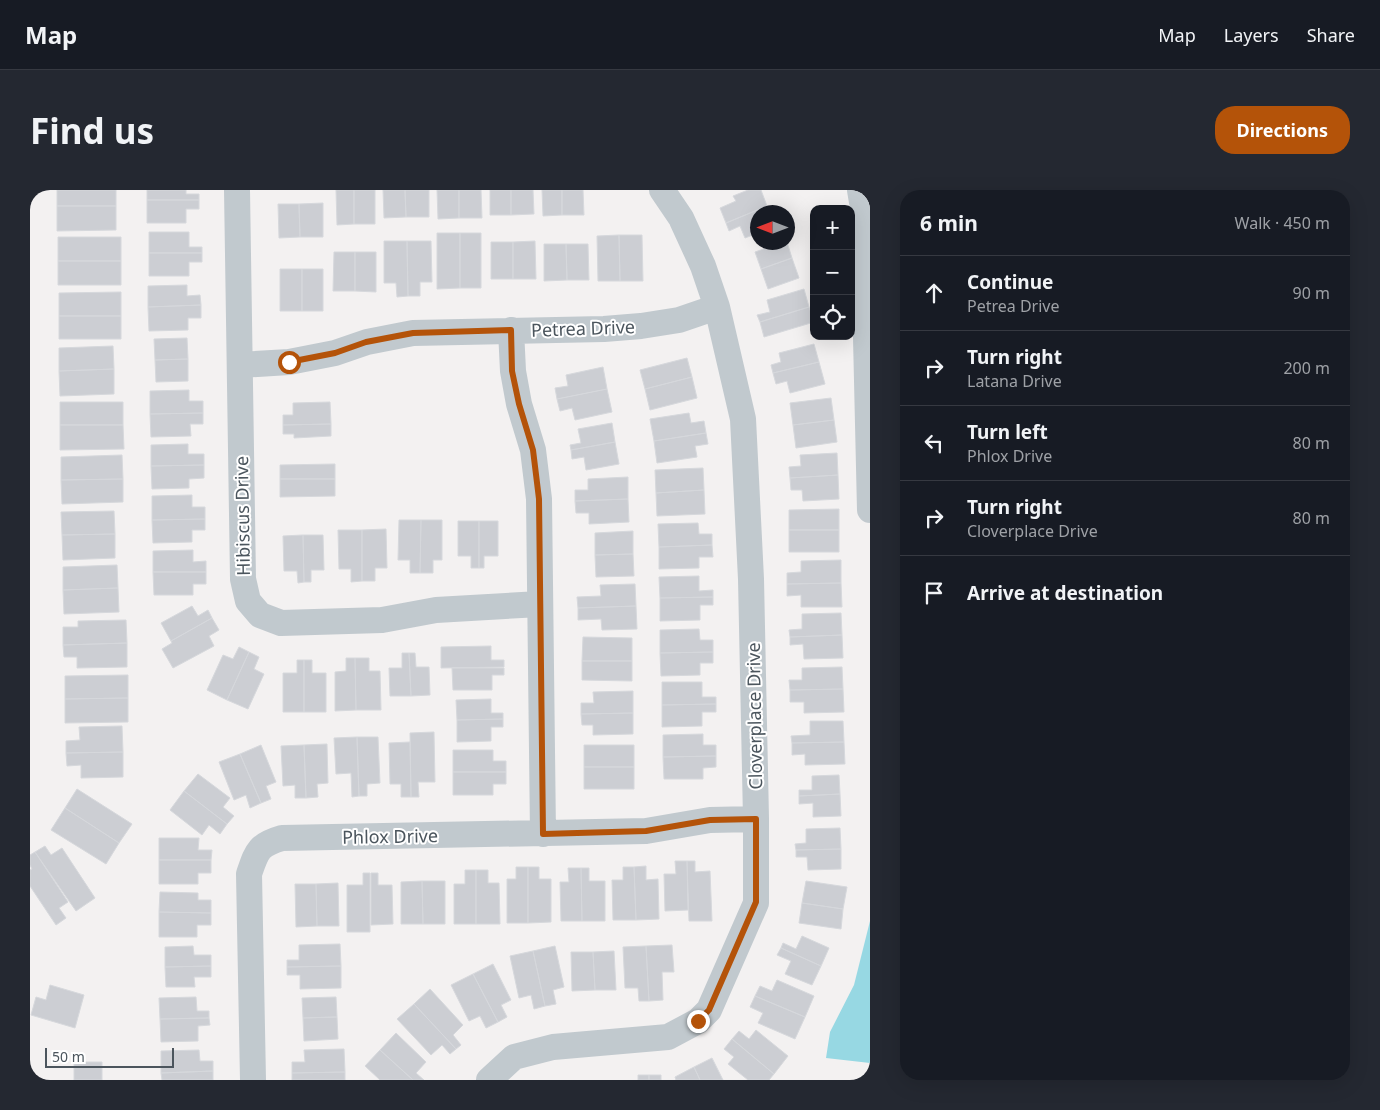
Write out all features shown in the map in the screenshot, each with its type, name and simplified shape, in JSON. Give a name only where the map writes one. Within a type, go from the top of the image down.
[{"type":"street","name":"Hibiscus Drive","points":[[237,190],[243,579],[248,601],[260,615],[281,623],[372,620],[436,610],[540,604]]},
{"type":"street","name":"Cloverplace Drive","points":[[489,1080],[514,1058],[552,1047],[668,1037],[698,1021],[709,1010],[756,902],[756,819],[750,578],[743,419],[717,307],[703,266],[681,218],[662,190]]},
{"type":"street","points":[[860,190],[863,208],[870,510]]},
{"type":"street","name":"Petrea Drive","points":[[240,365],[289,362],[335,353],[366,342],[413,333],[641,326],[679,320],[717,307]]},
{"type":"street","points":[[511,330],[512,371],[519,404],[533,450],[539,499],[543,834]]},
{"type":"street","name":"Phlox Drive","points":[[253,1080],[249,874],[257,853],[267,842],[282,838],[646,831],[710,820],[756,819]]},
{"type":"water","points":[[870,921],[870,1063],[826,1058],[830,1032],[854,985]]},
{"type":"building","points":[[57,190],[116,190],[116,206],[57,206]]},
{"type":"building","points":[[147,190],[186,190],[186,194],[199,194],[199,200],[147,200]]},
{"type":"building","points":[[336,190],[354,190],[354,224],[337,225]]},
{"type":"building","points":[[354,190],[375,190],[375,224],[354,224]]},
{"type":"building","points":[[383,190],[405,190],[406,217],[384,218]]},
{"type":"building","points":[[405,190],[429,190],[429,217],[406,217]]},
{"type":"building","points":[[437,190],[459,190],[459,218],[438,219]]},
{"type":"building","points":[[459,190],[481,190],[482,218],[459,218]]},
{"type":"building","points":[[490,190],[511,190],[511,215],[490,215]]},
{"type":"building","points":[[511,190],[533,190],[534,214],[511,215]]},
{"type":"building","points":[[542,190],[562,190],[562,215],[543,216]]},
{"type":"building","points":[[562,190],[583,190],[584,215],[562,215]]},
{"type":"building","points":[[748,190],[761,190],[767,205],[750,205],[750,213],[726,223],[720,208],[736,201],[733,196]]},
{"type":"building","points":[[147,200],[199,200],[199,209],[186,209],[186,223],[147,223]]},
{"type":"building","points":[[323,203],[323,237],[300,237],[299,204]]},
{"type":"building","points":[[278,204],[299,204],[300,237],[279,238]]},
{"type":"building","points":[[57,206],[116,206],[116,230],[57,231]]},
{"type":"building","points":[[750,213],[750,236],[745,238],[740,226],[729,231],[726,223]]},
{"type":"building","points":[[149,232],[189,232],[189,247],[202,247],[202,253],[149,253]]},
{"type":"building","points":[[437,233],[460,233],[460,288],[437,289]]},
{"type":"building","points":[[460,233],[481,233],[481,288],[460,288]]},
{"type":"building","points":[[619,235],[620,281],[598,281],[597,236]]},
{"type":"building","points":[[619,235],[642,235],[643,281],[620,281]]},
{"type":"building","points":[[58,237],[121,237],[121,261],[58,261]]},
{"type":"building","points":[[384,241],[407,241],[408,296],[397,297],[396,283],[384,283]]},
{"type":"building","points":[[407,241],[431,241],[432,282],[420,282],[420,296],[408,296]]},
{"type":"building","points":[[535,241],[536,279],[513,279],[513,242]]},
{"type":"building","points":[[491,242],[513,242],[513,279],[491,279]]},
{"type":"building","points":[[544,244],[566,244],[567,280],[544,281]]},
{"type":"building","points":[[566,244],[588,244],[589,280],[567,280]]},
{"type":"building","points":[[761,250],[790,250],[792,258],[761,269],[755,252]]},
{"type":"building","points":[[334,252],[355,252],[355,291],[333,291]]},
{"type":"building","points":[[355,252],[376,252],[376,292],[355,291]]},
{"type":"building","points":[[149,253],[202,253],[202,262],[189,262],[189,276],[149,276]]},
{"type":"building","points":[[792,258],[799,278],[768,289],[761,269]]},
{"type":"building","points":[[58,261],[121,261],[121,285],[58,285]]},
{"type":"building","points":[[280,269],[302,269],[302,311],[280,311]]},
{"type":"building","points":[[302,269],[323,269],[323,311],[302,311]]},
{"type":"building","points":[[187,285],[187,296],[200,295],[201,305],[148,307],[148,286]]},
{"type":"building","points":[[804,289],[809,307],[760,322],[757,315],[770,312],[767,300]]},
{"type":"building","points":[[121,292],[121,316],[59,316],[59,293]]},
{"type":"building","points":[[201,305],[201,318],[188,318],[188,330],[149,331],[148,307]]},
{"type":"building","points":[[809,307],[810,310],[810,323],[764,337],[760,322]]},
{"type":"building","points":[[59,316],[121,316],[121,339],[59,339]]},
{"type":"building","points":[[187,338],[188,359],[155,360],[154,339]]},
{"type":"building","points":[[814,344],[819,362],[773,373],[771,365],[781,362],[779,353]]},
{"type":"building","points":[[113,346],[114,369],[59,371],[59,348]]},
{"type":"building","points":[[687,358],[692,377],[645,389],[640,370]]},
{"type":"building","points":[[188,359],[188,381],[156,382],[155,360]]},
{"type":"building","points":[[819,362],[825,384],[790,393],[787,381],[776,384],[773,373]]},
{"type":"building","points":[[603,367],[607,389],[557,399],[555,388],[568,386],[566,375]]},
{"type":"building","points":[[114,369],[114,394],[60,396],[59,371]]},
{"type":"building","points":[[692,377],[697,398],[650,410],[645,389]]},
{"type":"building","points":[[607,389],[612,412],[575,420],[572,408],[560,411],[557,399]]},
{"type":"building","points":[[189,390],[189,401],[203,401],[203,413],[150,414],[150,391]]},
{"type":"building","points":[[831,398],[834,420],[793,425],[790,403]]},
{"type":"building","points":[[60,402],[123,402],[123,425],[60,425]]},
{"type":"building","points":[[330,402],[331,424],[283,425],[283,415],[293,415],[293,403]]},
{"type":"building","points":[[203,413],[203,424],[190,424],[191,436],[151,437],[150,414]]},
{"type":"building","points":[[689,413],[691,423],[704,421],[706,433],[654,441],[650,419]]},
{"type":"building","points":[[834,420],[837,442],[796,448],[793,425]]},
{"type":"building","points":[[612,423],[615,442],[571,450],[570,445],[581,443],[578,429]]},
{"type":"building","points":[[331,424],[331,436],[294,438],[294,434],[283,434],[283,425]]},
{"type":"building","points":[[60,425],[123,425],[124,449],[60,450]]},
{"type":"building","points":[[706,433],[708,444],[695,446],[697,457],[657,463],[654,441]]},
{"type":"building","points":[[615,442],[619,464],[586,470],[584,457],[572,459],[571,450]]},
{"type":"building","points":[[188,444],[188,454],[204,454],[204,465],[151,466],[151,445]]},
{"type":"building","points":[[837,453],[838,475],[790,478],[789,467],[801,466],[800,455]]},
{"type":"building","points":[[122,455],[123,479],[61,480],[61,457]]},
{"type":"building","points":[[335,464],[335,479],[280,479],[280,465]]},
{"type":"building","points":[[204,465],[204,478],[189,479],[189,488],[152,489],[151,466]]},
{"type":"building","points":[[703,468],[704,490],[656,493],[655,470]]},
{"type":"building","points":[[838,475],[839,499],[803,501],[802,490],[791,490],[790,478]]},
{"type":"building","points":[[628,477],[628,499],[575,501],[575,490],[588,490],[588,479]]},
{"type":"building","points":[[123,479],[123,502],[62,504],[61,480]]},
{"type":"building","points":[[280,479],[335,479],[335,496],[280,497]]},
{"type":"building","points":[[704,490],[705,514],[657,516],[656,493]]},
{"type":"building","points":[[192,495],[192,507],[205,507],[205,519],[152,520],[152,496]]},
{"type":"building","points":[[628,499],[629,522],[589,524],[589,513],[576,513],[575,501]]},
{"type":"building","points":[[839,509],[839,530],[789,530],[789,510]]},
{"type":"building","points":[[114,511],[115,534],[62,535],[61,512]]},
{"type":"building","points":[[205,519],[205,530],[192,530],[192,542],[153,543],[152,520]]},
{"type":"building","points":[[399,520],[421,520],[420,573],[410,573],[410,560],[398,560]]},
{"type":"building","points":[[421,520],[442,520],[442,560],[433,560],[433,573],[420,573]]},
{"type":"building","points":[[458,521],[479,521],[479,568],[471,568],[471,556],[458,556]]},
{"type":"building","points":[[479,521],[498,521],[498,556],[484,556],[484,568],[479,568]]},
{"type":"building","points":[[698,523],[699,534],[712,534],[712,545],[659,547],[658,524]]},
{"type":"building","points":[[386,529],[387,568],[375,568],[375,581],[362,581],[362,530]]},
{"type":"building","points":[[338,530],[362,530],[362,581],[351,582],[351,569],[339,569]]},
{"type":"building","points":[[789,530],[839,530],[839,552],[789,552]]},
{"type":"building","points":[[633,531],[633,554],[595,555],[595,533]]},
{"type":"building","points":[[115,534],[115,558],[63,560],[62,535]]},
{"type":"building","points":[[303,535],[304,582],[298,583],[297,571],[284,571],[283,536]]},
{"type":"building","points":[[303,535],[323,535],[324,570],[311,570],[311,582],[304,582]]},
{"type":"building","points":[[712,545],[713,557],[699,557],[699,568],[659,569],[659,547]]},
{"type":"building","points":[[193,550],[193,562],[206,561],[206,572],[153,572],[153,551]]},
{"type":"building","points":[[633,554],[634,576],[596,577],[595,555]]},
{"type":"building","points":[[841,560],[841,583],[787,584],[787,573],[801,572],[801,561]]},
{"type":"building","points":[[117,565],[118,588],[63,590],[63,567]]},
{"type":"building","points":[[153,572],[206,572],[206,584],[193,584],[193,595],[154,595]]},
{"type":"building","points":[[699,576],[699,591],[713,590],[713,597],[660,598],[659,577]]},
{"type":"building","points":[[841,583],[842,607],[801,607],[801,595],[787,596],[787,584]]},
{"type":"building","points":[[635,584],[636,606],[578,608],[577,597],[601,596],[600,585]]},
{"type":"building","points":[[118,588],[119,612],[64,614],[63,590]]},
{"type":"building","points":[[713,597],[713,605],[700,605],[700,620],[660,621],[660,598]]},
{"type":"building","points":[[192,606],[198,616],[208,610],[212,618],[171,641],[161,623]]},
{"type":"building","points":[[636,606],[637,629],[602,630],[601,619],[578,620],[578,608]]},
{"type":"building","points":[[841,613],[842,635],[790,637],[789,630],[802,629],[802,614]]},
{"type":"building","points":[[212,618],[219,630],[209,636],[214,646],[173,668],[162,649],[172,643],[171,641]]},
{"type":"building","points":[[126,620],[127,643],[63,645],[63,627],[78,627],[78,621]]},
{"type":"building","points":[[699,629],[700,640],[713,640],[713,652],[660,653],[660,630]]},
{"type":"building","points":[[842,635],[843,658],[804,659],[803,644],[790,645],[790,637]]},
{"type":"building","points":[[583,637],[632,638],[632,661],[582,661]]},
{"type":"building","points":[[127,643],[127,667],[77,668],[77,657],[64,657],[63,645]]},
{"type":"building","points":[[491,646],[491,660],[504,660],[504,667],[441,668],[441,647]]},
{"type":"building","points":[[239,647],[249,652],[227,700],[207,690],[223,655],[233,659]]},
{"type":"building","points":[[249,652],[259,657],[254,669],[264,674],[248,709],[227,700]]},
{"type":"building","points":[[713,652],[713,663],[700,663],[700,675],[661,676],[660,653]]},
{"type":"building","points":[[402,653],[409,653],[411,696],[390,696],[389,668],[402,668]]},
{"type":"building","points":[[409,653],[415,653],[416,667],[429,667],[430,695],[411,696]]},
{"type":"building","points":[[346,658],[355,658],[356,710],[335,711],[335,672],[346,671]]},
{"type":"building","points":[[355,658],[369,658],[369,671],[380,671],[381,710],[356,710]]},
{"type":"building","points":[[297,660],[304,660],[304,712],[283,712],[283,673],[297,673]]},
{"type":"building","points":[[304,660],[312,660],[312,673],[326,673],[326,712],[304,712]]},
{"type":"building","points":[[582,661],[632,661],[632,681],[582,680]]},
{"type":"building","points":[[842,667],[843,689],[790,690],[789,680],[802,680],[802,668]]},
{"type":"building","points":[[452,668],[504,668],[504,675],[492,675],[492,690],[453,690]]},
{"type":"building","points":[[128,675],[128,698],[65,699],[65,676]]},
{"type":"building","points":[[662,682],[702,682],[702,697],[716,697],[716,704],[662,705]]},
{"type":"building","points":[[843,689],[844,712],[804,713],[804,702],[790,702],[790,690]]},
{"type":"building","points":[[633,691],[633,713],[581,714],[581,703],[594,703],[593,692]]},
{"type":"building","points":[[128,698],[128,722],[65,723],[65,699]]},
{"type":"building","points":[[491,699],[491,713],[503,713],[503,719],[457,720],[456,700]]},
{"type":"building","points":[[716,704],[716,712],[702,712],[702,726],[662,727],[662,705]]},
{"type":"building","points":[[633,713],[633,734],[593,735],[593,725],[582,725],[581,714]]},
{"type":"building","points":[[503,719],[503,727],[491,727],[491,741],[457,742],[457,720]]},
{"type":"building","points":[[810,721],[843,721],[844,742],[792,743],[791,736],[810,735]]},
{"type":"building","points":[[122,726],[123,752],[66,753],[66,741],[80,740],[79,727]]},
{"type":"building","points":[[434,732],[435,782],[418,782],[419,797],[411,797],[410,733]]},
{"type":"building","points":[[703,734],[703,745],[716,745],[716,756],[663,757],[663,735]]},
{"type":"building","points":[[357,737],[359,796],[352,797],[351,773],[336,774],[334,738]]},
{"type":"building","points":[[357,737],[378,737],[380,783],[367,784],[367,796],[359,796]]},
{"type":"building","points":[[410,742],[411,797],[401,797],[401,784],[390,784],[389,743]]},
{"type":"building","points":[[844,742],[845,764],[805,765],[805,754],[792,755],[792,743]]},
{"type":"building","points":[[327,744],[328,783],[317,784],[318,797],[306,798],[304,745]]},
{"type":"building","points":[[261,745],[276,782],[266,786],[271,799],[261,803],[240,754]]},
{"type":"building","points":[[304,745],[306,798],[295,798],[295,785],[283,786],[281,746]]},
{"type":"building","points":[[584,745],[634,745],[634,767],[584,767]]},
{"type":"building","points":[[453,750],[493,750],[493,761],[506,761],[506,772],[453,772]]},
{"type":"building","points":[[123,752],[123,777],[81,778],[81,765],[67,766],[66,753]]},
{"type":"building","points":[[240,754],[261,803],[250,808],[246,795],[234,800],[219,762]]},
{"type":"building","points":[[716,756],[716,767],[703,768],[703,779],[664,779],[663,757]]},
{"type":"building","points":[[584,767],[634,767],[634,789],[584,789]]},
{"type":"building","points":[[453,772],[506,772],[506,784],[493,784],[493,795],[453,795]]},
{"type":"building","points":[[198,774],[230,798],[223,807],[234,816],[227,824],[184,791]]},
{"type":"building","points":[[839,775],[840,794],[799,796],[799,790],[812,790],[812,776]]},
{"type":"building","points":[[77,789],[132,824],[119,843],[65,808]]},
{"type":"building","points":[[184,791],[227,824],[220,834],[209,825],[202,835],[170,810]]},
{"type":"building","points":[[840,794],[841,816],[813,817],[813,803],[799,804],[799,796]]},
{"type":"building","points":[[65,808],[119,843],[106,864],[51,830]]},
{"type":"building","points":[[840,828],[841,849],[796,850],[795,844],[806,843],[806,829]]},
{"type":"building","points":[[159,838],[199,838],[198,850],[212,850],[211,860],[159,860]]},
{"type":"building","points":[[45,846],[51,855],[62,848],[95,898],[76,911],[35,852]]},
{"type":"building","points":[[841,849],[841,869],[808,870],[807,857],[796,857],[796,850]]},
{"type":"building","points":[[35,852],[68,902],[59,908],[66,918],[56,925],[30,886],[30,870],[32,869],[30,855]]},
{"type":"building","points":[[159,860],[211,860],[211,873],[198,873],[198,884],[159,884]]},
{"type":"building","points":[[675,861],[687,861],[688,910],[665,911],[664,874],[676,874]]},
{"type":"building","points":[[687,861],[695,861],[695,872],[710,871],[712,921],[689,921]]},
{"type":"building","points":[[646,866],[646,880],[658,879],[659,919],[636,920],[634,867]]},
{"type":"building","points":[[516,867],[528,867],[528,923],[507,923],[507,879],[516,879]]},
{"type":"building","points":[[528,867],[539,867],[539,879],[551,879],[551,922],[528,923]]},
{"type":"building","points":[[623,867],[634,867],[636,920],[613,920],[612,880],[623,880]]},
{"type":"building","points":[[568,868],[581,868],[582,921],[561,921],[560,882],[569,882]]},
{"type":"building","points":[[581,868],[589,868],[589,881],[605,881],[605,921],[582,921]]},
{"type":"building","points":[[465,870],[476,870],[476,924],[454,924],[454,884],[465,884]]},
{"type":"building","points":[[476,870],[488,870],[488,883],[499,883],[500,924],[476,924]]},
{"type":"building","points":[[363,873],[370,873],[370,932],[347,932],[347,885],[363,885]]},
{"type":"building","points":[[371,873],[378,873],[378,885],[392,885],[393,924],[371,925]]},
{"type":"building","points":[[422,881],[423,924],[401,924],[401,882]]},
{"type":"building","points":[[422,881],[445,881],[445,924],[423,924]]},
{"type":"building","points":[[806,881],[847,887],[843,909],[802,903]]},
{"type":"building","points":[[338,883],[339,926],[317,926],[316,884]]},
{"type":"building","points":[[295,884],[316,884],[317,926],[296,927]]},
{"type":"building","points":[[160,892],[198,893],[198,900],[211,900],[211,913],[159,912]]},
{"type":"building","points":[[802,903],[843,909],[841,929],[799,923]]},
{"type":"building","points":[[159,912],[211,913],[211,925],[197,925],[197,937],[159,937]]},
{"type":"building","points":[[802,936],[829,948],[821,966],[781,948],[783,943],[796,949]]},
{"type":"building","points":[[340,944],[341,966],[287,967],[287,960],[299,960],[299,945]]},
{"type":"building","points":[[672,945],[674,972],[662,972],[663,1000],[649,1001],[646,946]]},
{"type":"building","points":[[193,946],[194,955],[211,955],[211,966],[165,967],[165,947]]},
{"type":"building","points":[[555,946],[564,987],[553,990],[556,1004],[545,1006],[533,951]]},
{"type":"building","points":[[646,946],[649,1001],[639,1001],[638,988],[625,988],[623,947]]},
{"type":"building","points":[[781,948],[821,966],[812,985],[785,974],[791,961],[777,955]]},
{"type":"building","points":[[533,951],[545,1006],[534,1009],[531,995],[519,998],[510,956]]},
{"type":"building","points":[[614,951],[616,990],[595,990],[593,952]]},
{"type":"building","points":[[571,952],[593,952],[595,990],[572,991]]},
{"type":"building","points":[[493,964],[511,1000],[501,1005],[507,1017],[498,1022],[473,974]]},
{"type":"building","points":[[211,966],[211,977],[194,977],[195,987],[166,987],[165,967]]},
{"type":"building","points":[[341,966],[341,988],[300,989],[300,975],[287,975],[287,967]]},
{"type":"building","points":[[473,974],[498,1022],[486,1028],[480,1016],[469,1021],[451,985]]},
{"type":"building","points":[[777,980],[814,996],[805,1017],[755,996],[760,986],[772,991]]},
{"type":"building","points":[[50,985],[84,995],[75,1028],[31,1015],[36,997],[46,1000]]},
{"type":"building","points":[[430,989],[463,1025],[453,1035],[461,1045],[456,1049],[414,1004]]},
{"type":"building","points":[[755,996],[805,1017],[795,1039],[758,1023],[763,1013],[750,1007]]},
{"type":"building","points":[[196,997],[197,1011],[209,1011],[209,1018],[160,1019],[159,998]]},
{"type":"building","points":[[336,997],[337,1017],[303,1018],[302,998]]},
{"type":"building","points":[[414,1004],[456,1049],[450,1054],[442,1045],[431,1055],[397,1019]]},
{"type":"building","points":[[337,1017],[338,1039],[304,1041],[303,1018]]},
{"type":"building","points":[[209,1018],[210,1025],[198,1026],[198,1041],[161,1042],[160,1019]]},
{"type":"building","points":[[756,1030],[788,1056],[774,1074],[732,1039],[739,1031],[749,1039]]},
{"type":"building","points":[[396,1033],[426,1062],[416,1073],[424,1080],[413,1080],[380,1050]]},
{"type":"building","points":[[732,1039],[774,1074],[769,1080],[748,1080],[728,1064],[734,1057],[724,1049]]},
{"type":"building","points":[[344,1049],[345,1072],[292,1073],[292,1062],[305,1062],[304,1050]]},
{"type":"building","points":[[199,1050],[200,1061],[213,1061],[213,1071],[161,1073],[161,1051]]},
{"type":"building","points":[[380,1050],[413,1080],[380,1080],[365,1066]]},
{"type":"building","points":[[712,1058],[723,1080],[700,1080],[694,1067]]},
{"type":"building","points":[[74,1062],[102,1062],[102,1080],[74,1080]]},
{"type":"building","points":[[694,1067],[700,1080],[676,1080],[675,1077]]},
{"type":"building","points":[[213,1071],[213,1080],[162,1080],[161,1073]]},
{"type":"building","points":[[345,1072],[345,1080],[292,1080],[292,1073]]},
{"type":"building","points":[[638,1075],[649,1075],[649,1080],[638,1080]]},
{"type":"building","points":[[649,1075],[661,1075],[661,1080],[649,1080]]},
{"type":"route","points":[[289,362],[335,353],[366,342],[413,333],[511,330],[512,371],[519,404],[533,450],[539,499],[543,834],[646,831],[710,820],[756,819],[756,902],[709,1010],[698,1021]]}]
